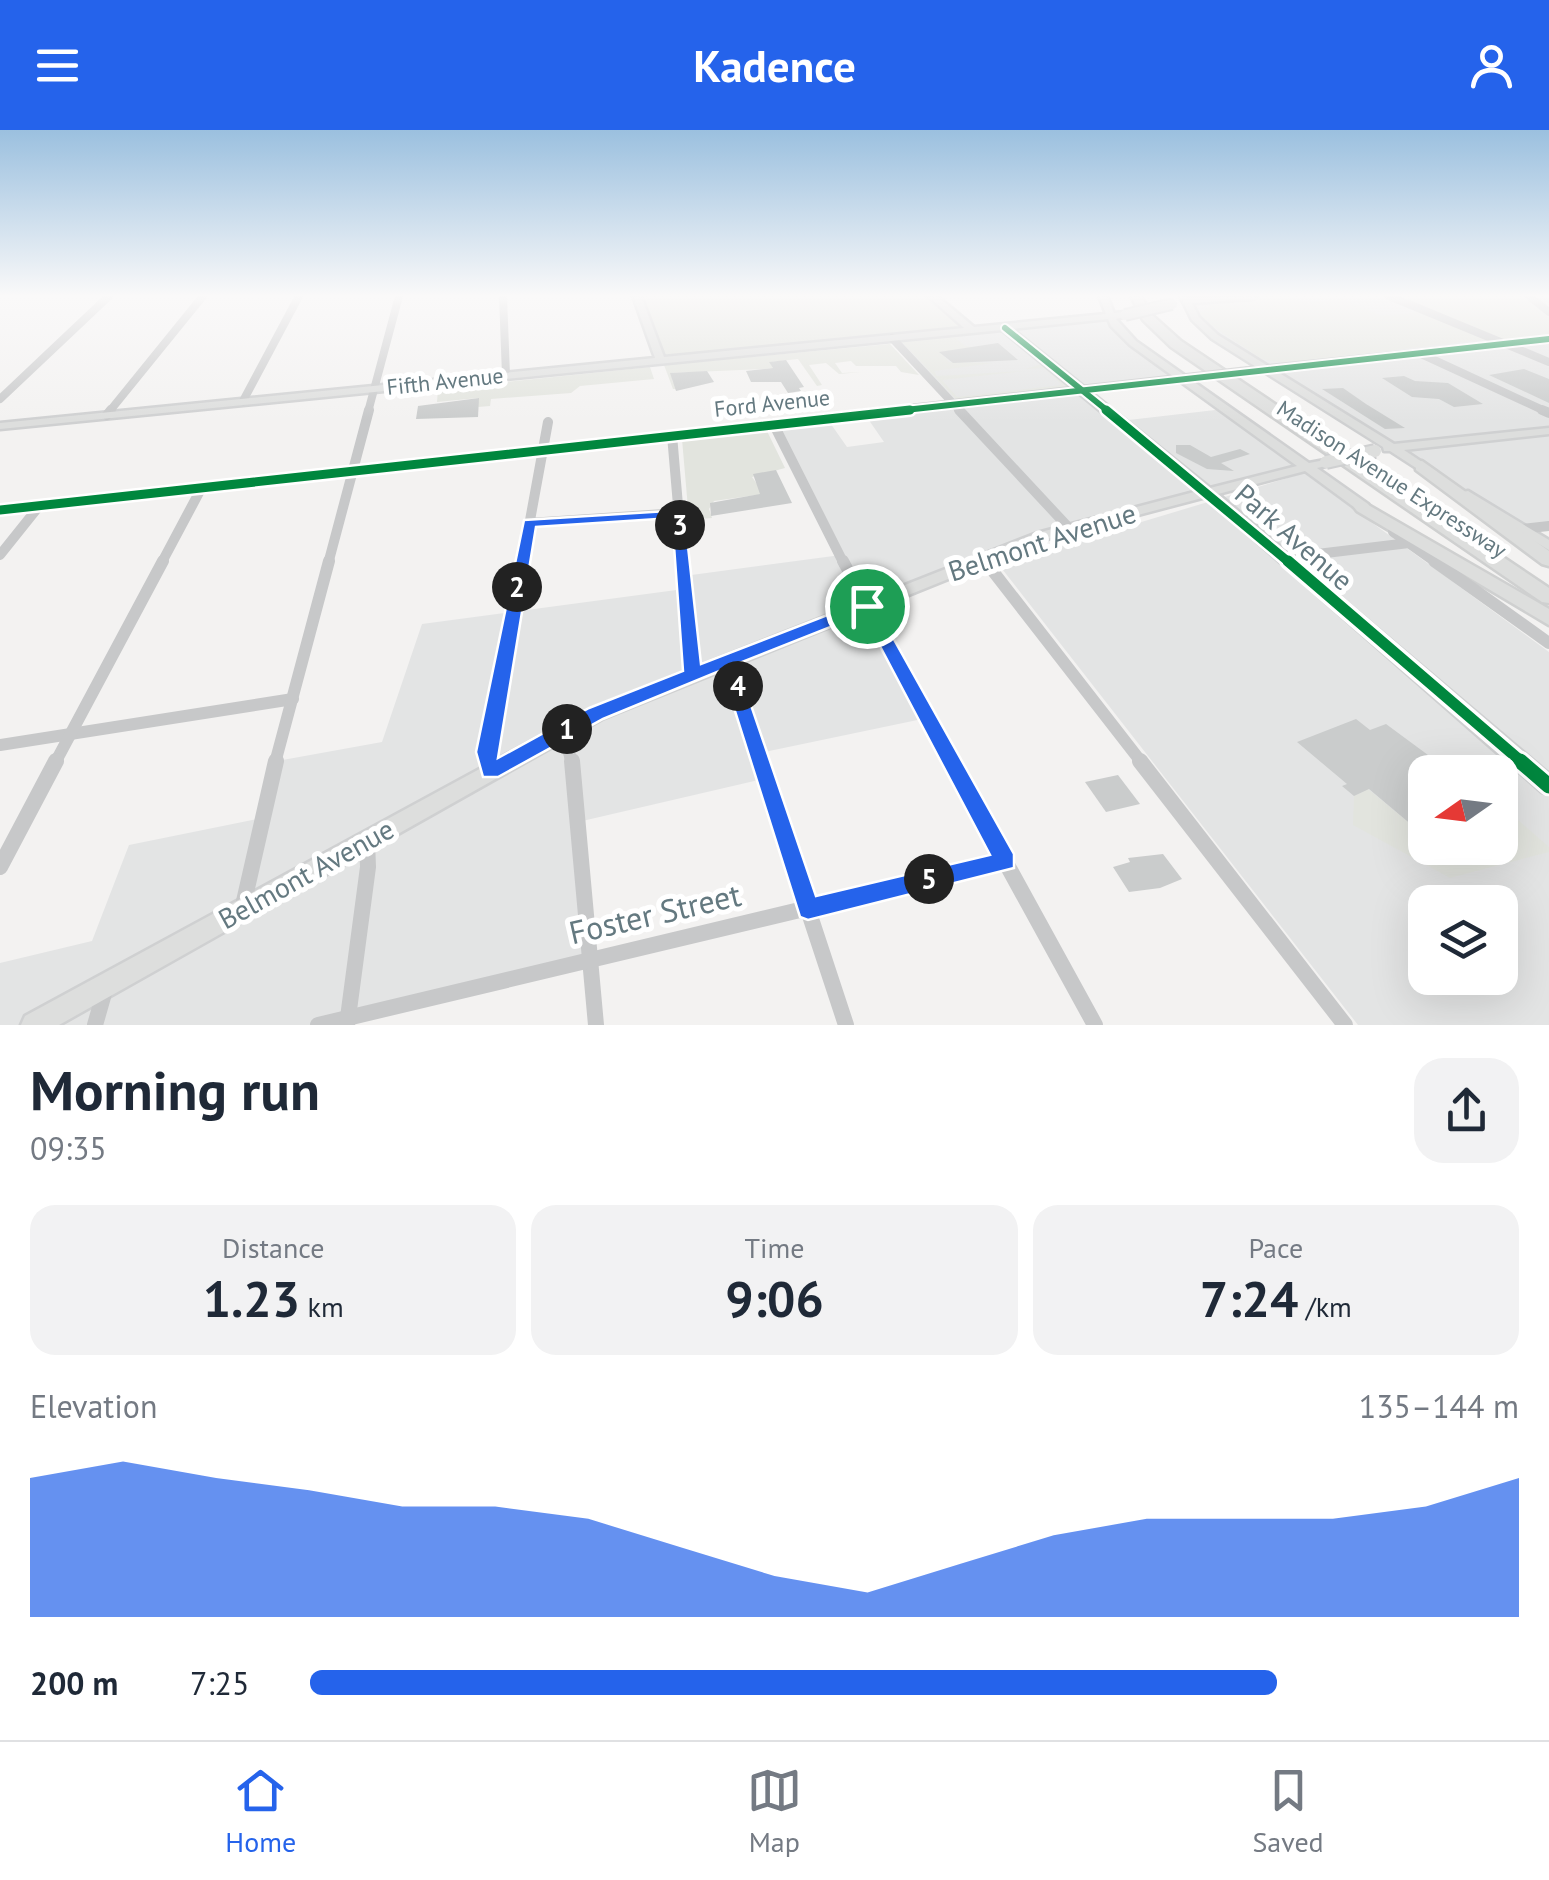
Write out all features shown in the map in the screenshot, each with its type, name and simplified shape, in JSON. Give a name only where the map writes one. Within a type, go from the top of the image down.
[{"type":"highway","name":"Madison Avenue Expressway","points":[[1169,338],[1549,597]]},
{"type":"highway","name":"Madison Avenue Expressway","points":[[1182,338],[1549,583]]},
{"type":"highway","points":[[1422,466],[1549,560]]},
{"type":"highway","points":[[1363,507],[1416,543],[1549,618]]},
{"type":"main road","points":[[652,338],[660,359]]},
{"type":"main road","name":"Fifth Avenue","points":[[0,426],[892,338]]},
{"type":"main road","name":"Park Avenue","points":[[1017,338],[1207,492],[1549,786]]},
{"type":"main road","points":[[1128,338],[1363,507]]},
{"type":"main road","points":[[1219,338],[1549,546]]},
{"type":"main road","name":"Belmont Avenue","points":[[34,1025],[563,732],[692,674],[982,559],[1069,528],[1304,466],[1392,447],[1549,431]]},
{"type":"street","points":[[0,399],[64,338]]},
{"type":"street","points":[[106,415],[169,338]]},
{"type":"street","points":[[244,402],[277,338]]},
{"type":"street","points":[[242,910],[242,892],[388,338]]},
{"type":"street","points":[[505,338],[506,375]]},
{"type":"street","points":[[892,338],[1069,528]]},
{"type":"street","points":[[1490,338],[1549,362]]},
{"type":"street","name":"Ford Avenue","points":[[0,510],[1416,351],[1549,340]]},
{"type":"street","points":[[1416,351],[1549,413]]},
{"type":"street","points":[[491,772],[487,752],[548,422]]},
{"type":"street","points":[[774,423],[867,606],[1095,1025]]},
{"type":"street","points":[[672,434],[692,674]]},
{"type":"street","points":[[0,867],[202,487]]},
{"type":"street","points":[[0,555],[40,505]]},
{"type":"street","points":[[529,523],[679,514]]},
{"type":"street","points":[[1522,530],[1549,526]]},
{"type":"street","points":[[1284,558],[1416,543],[1549,643]]},
{"type":"street","points":[[982,559],[1345,1025]]},
{"type":"street","points":[[726,662],[846,1025]]},
{"type":"street","points":[[0,745],[293,699]]},
{"type":"street","points":[[563,732],[572,752],[596,1025]]},
{"type":"street","points":[[348,1021],[368,868],[367,840]]},
{"type":"street","name":"Foster Street","points":[[318,1025],[348,1021],[1005,861]]},
{"type":"street","points":[[96,1025],[106,986]]},
{"type":"shaded area","points":[[652,338],[897,338],[660,359]]},
{"type":"shaded area","points":[[892,338],[1134,338],[1181,378],[1082,389],[1120,421],[1224,409],[1304,466],[1069,528],[868,606],[927,718],[760,753],[767,778],[578,822],[590,960],[318,1025],[0,1025],[0,963],[92,941],[129,845],[262,818],[277,761],[382,742],[422,624],[684,589],[684,576],[841,555],[773,423],[826,417],[847,447],[884,442],[864,413],[952,403]]},
{"type":"shaded area","points":[[960,338],[957,339],[965,346],[975,347],[940,352],[949,362],[993,363],[934,371],[937,376],[1024,371],[942,380],[957,397],[1062,385],[1044,368],[1025,369],[1042,364],[1070,387],[956,399],[902,342]]},
{"type":"shaded area","points":[[1219,338],[1549,338],[1549,526],[1522,529]]},
{"type":"shaded area","points":[[1230,338],[1487,339],[1283,363],[1262,359]]},
{"type":"shaded area","points":[[890,344],[919,375],[901,372],[896,366],[856,366],[851,361],[835,363],[842,373],[862,372],[839,374],[826,363],[809,365],[822,385],[817,386],[798,359],[770,362],[773,368],[764,369],[671,373],[673,383],[680,382],[681,389],[673,389],[664,365]]},
{"type":"shaded area","points":[[650,367],[654,379],[580,386],[571,393],[491,399],[490,406],[478,407],[478,398],[437,402],[438,389]]},
{"type":"shaded area","points":[[766,429],[785,468],[752,477],[764,494],[714,501],[709,509],[712,518],[689,520],[682,439]]},
{"type":"shaded area","points":[[1304,473],[1549,652],[1549,1025],[1358,1025],[999,565]]},
{"type":"shaded area","points":[[1363,785],[1408,822],[1408,855],[1353,825],[1354,796],[1363,792]]},
{"type":"shaded area","points":[[1518,820],[1549,847],[1549,852],[1518,860]]},
{"type":"shaded area","points":[[1426,865],[1500,865],[1450,878]]},
{"type":"building","points":[[998,343],[1018,360],[953,363],[939,352]]},
{"type":"building","points":[[786,360],[804,387],[799,388],[801,391],[788,393],[781,382],[751,382],[746,371],[773,368],[769,362]]},
{"type":"building","points":[[1524,369],[1549,379],[1549,403],[1489,375]]},
{"type":"building","points":[[707,371],[714,382],[676,391],[670,373]]},
{"type":"building","points":[[1404,376],[1415,381],[1448,383],[1483,404],[1454,407],[1439,399],[1412,397],[1382,378]]},
{"type":"building","points":[[1343,388],[1405,428],[1385,429],[1322,389]]},
{"type":"building","points":[[479,398],[478,417],[416,419],[418,406]]},
{"type":"building","points":[[1176,445],[1190,445],[1211,457],[1240,449],[1250,454],[1221,463],[1234,471],[1207,469],[1176,453]]},
{"type":"building","points":[[776,470],[792,503],[711,516],[710,503],[760,494],[753,474]]},
{"type":"building","points":[[1356,719],[1370,730],[1386,724],[1428,755],[1408,755],[1408,822],[1369,789],[1354,796],[1342,786],[1347,784],[1297,742]]},
{"type":"building","points":[[1118,775],[1140,804],[1106,812],[1085,782]]},
{"type":"building","points":[[1163,854],[1182,879],[1160,888],[1129,892],[1113,867],[1130,862],[1128,858]]},
{"type":"cycle path","points":[[1017,338],[1222,504],[1549,786]]},
{"type":"cycle path","points":[[0,510],[1549,339]]},
{"type":"route","points":[[867,606],[692,674],[596,714],[491,772],[487,752],[529,523],[679,514],[692,674],[726,662],[734,675],[808,909],[1005,861],[867,606]]}]
